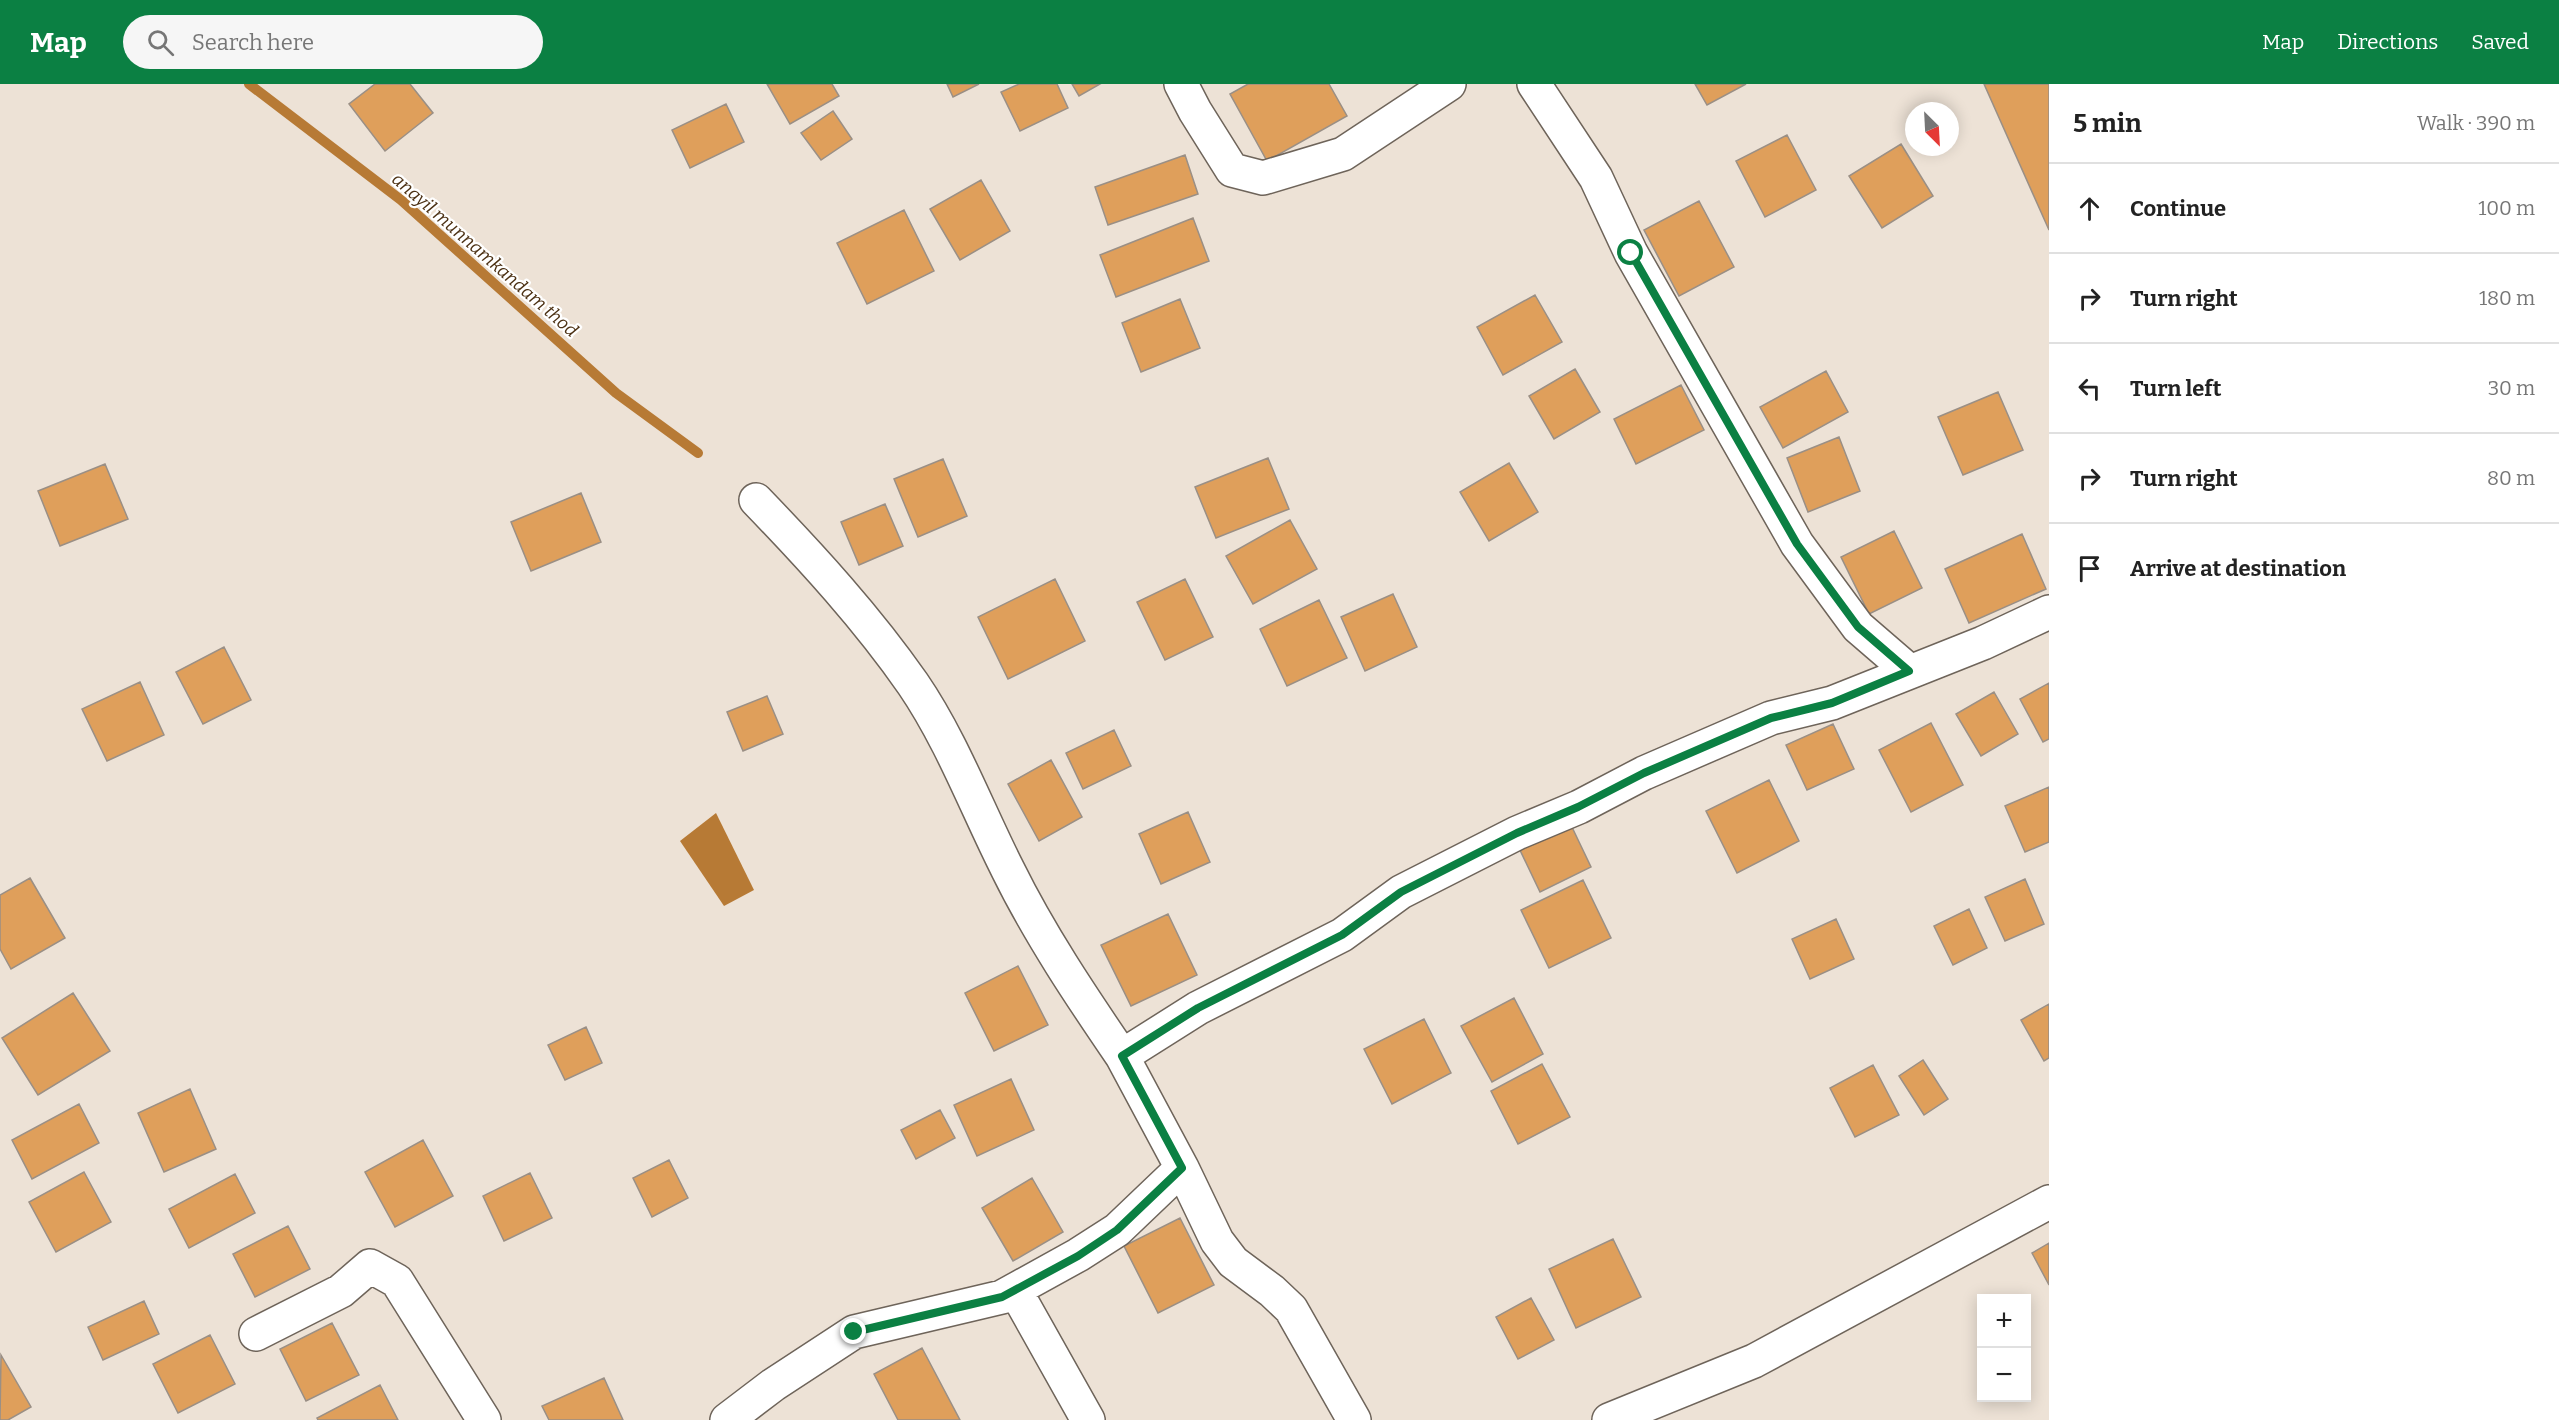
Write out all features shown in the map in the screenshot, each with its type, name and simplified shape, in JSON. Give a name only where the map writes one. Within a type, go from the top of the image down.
[{"type":"street","points":[[1181,84],[1232,170],[1263,178],[1343,154],[1449,84]]},
{"type":"street","points":[[1534,84],[1596,178],[1631,253],[1797,544],[1858,627],[1909,671]]},
{"type":"street","points":[[756,500],[865,620],[914,685],[968,783],[1008,871],[1070,980],[1122,1056],[1182,1168],[1217,1241],[1233,1262],[1272,1291],[1291,1309],[1354,1420]]},
{"type":"street","points":[[1122,1056],[1198,1008],[1342,935],[1401,892],[1517,833],[1578,807],[1644,773],[1771,718],[1832,703],[1983,643],[2049,612]]},
{"type":"street","points":[[727,1420],[773,1385],[854,1332],[1002,1297],[1078,1256],[1117,1230],[1182,1168]]},
{"type":"street","points":[[1609,1420],[1754,1361],[2049,1202]]},
{"type":"street","points":[[256,1334],[341,1291],[370,1266],[397,1281],[484,1420]]},
{"type":"street","points":[[1015,1290],[1088,1420]]},
{"type":"shaded area","points":[[716,813],[754,890],[724,906],[680,841]]},
{"type":"building","points":[[375,84],[410,84],[433,113],[385,151],[349,104]]},
{"type":"building","points":[[767,84],[832,84],[839,96],[790,124]]},
{"type":"building","points":[[947,84],[979,84],[953,97]]},
{"type":"building","points":[[1019,84],[1057,84],[1068,108],[1020,131],[1001,92]]},
{"type":"building","points":[[1072,84],[1100,84],[1079,96]]},
{"type":"building","points":[[1248,84],[1329,84],[1347,116],[1267,161],[1230,94]]},
{"type":"building","points":[[1695,84],[1746,84],[1707,105]]},
{"type":"building","points":[[1984,84],[2049,84],[2049,230]]},
{"type":"building","points":[[726,104],[744,142],[690,168],[672,130]]},
{"type":"building","points":[[833,111],[852,139],[821,160],[801,133]]},
{"type":"building","points":[[1787,135],[1816,190],[1765,217],[1736,161]]},
{"type":"building","points":[[1901,144],[1905,156],[1908,156],[1933,196],[1882,228],[1849,176]]},
{"type":"building","points":[[1185,155],[1198,194],[1108,225],[1095,187]]},
{"type":"building","points":[[981,180],[1010,231],[960,260],[930,209]]},
{"type":"building","points":[[1699,201],[1734,267],[1679,296],[1644,230]]},
{"type":"building","points":[[904,210],[934,271],[867,304],[837,243]]},
{"type":"building","points":[[1193,218],[1209,261],[1116,297],[1100,255]]},
{"type":"building","points":[[1535,295],[1562,342],[1503,375],[1477,327]]},
{"type":"building","points":[[1180,299],[1200,348],[1141,372],[1122,323]]},
{"type":"building","points":[[1575,369],[1600,412],[1554,439],[1529,396]]},
{"type":"building","points":[[1826,371],[1848,412],[1783,448],[1760,407]]},
{"type":"building","points":[[1681,385],[1704,430],[1636,464],[1614,419]]},
{"type":"building","points":[[1998,392],[2023,450],[1963,475],[1938,417]]},
{"type":"building","points":[[1839,437],[1860,491],[1808,512],[1787,458]]},
{"type":"building","points":[[1268,458],[1289,509],[1216,538],[1195,487]]},
{"type":"building","points":[[943,459],[967,516],[918,537],[894,479]]},
{"type":"building","points":[[1509,463],[1538,512],[1489,541],[1460,492]]},
{"type":"building","points":[[105,464],[128,519],[60,546],[38,491]]},
{"type":"building","points":[[581,493],[601,542],[531,571],[511,522]]},
{"type":"building","points":[[885,504],[903,546],[859,565],[841,522]]},
{"type":"building","points":[[1290,520],[1317,569],[1253,604],[1226,556]]},
{"type":"building","points":[[1894,531],[1922,588],[1869,614],[1841,557]]},
{"type":"building","points":[[2022,534],[2046,589],[1969,623],[1945,569]]},
{"type":"building","points":[[1055,579],[1085,641],[1008,679],[978,617]]},
{"type":"building","points":[[1185,579],[1213,637],[1165,660],[1137,602]]},
{"type":"building","points":[[1393,594],[1417,647],[1365,671],[1341,617]]},
{"type":"building","points":[[1319,600],[1347,658],[1287,686],[1260,629]]},
{"type":"building","points":[[224,647],[251,700],[203,724],[176,672]]},
{"type":"building","points":[[140,682],[164,735],[107,761],[82,709]]},
{"type":"building","points":[[2049,683],[2049,739],[2043,742],[2020,699]]},
{"type":"building","points":[[1994,692],[2018,734],[1981,756],[1956,714]]},
{"type":"building","points":[[767,696],[783,734],[743,751],[727,712]]},
{"type":"building","points":[[1931,723],[1963,785],[1911,812],[1879,750]]},
{"type":"building","points":[[1833,724],[1854,769],[1807,790],[1786,745]]},
{"type":"building","points":[[1114,730],[1131,766],[1083,789],[1066,753]]},
{"type":"building","points":[[1051,760],[1082,817],[1039,841],[1008,784]]},
{"type":"building","points":[[1769,780],[1799,841],[1737,873],[1706,811]]},
{"type":"building","points":[[2049,787],[2049,842],[2025,852],[2005,806]]},
{"type":"building","points":[[1188,812],[1210,862],[1161,884],[1139,834]]},
{"type":"building","points":[[1570,823],[1591,867],[1540,892],[1519,848]]},
{"type":"building","points":[[30,878],[65,938],[11,969],[0,949],[0,895]]},
{"type":"building","points":[[2025,879],[2044,924],[2005,941],[1985,897]]},
{"type":"building","points":[[1583,880],[1611,938],[1549,968],[1521,910]]},
{"type":"building","points":[[1969,909],[1987,948],[1953,965],[1934,926]]},
{"type":"building","points":[[1168,914],[1197,975],[1131,1006],[1101,945]]},
{"type":"building","points":[[1836,919],[1854,959],[1810,979],[1792,939]]},
{"type":"building","points":[[1018,966],[1048,1025],[994,1051],[965,993]]},
{"type":"building","points":[[73,993],[110,1051],[38,1095],[2,1038]]},
{"type":"building","points":[[1514,998],[1543,1054],[1492,1082],[1461,1026]]},
{"type":"building","points":[[2049,1004],[2049,1058],[2044,1061],[2021,1020]]},
{"type":"building","points":[[1424,1019],[1451,1073],[1392,1104],[1364,1049]]},
{"type":"building","points":[[586,1027],[602,1063],[565,1080],[548,1045]]},
{"type":"building","points":[[1923,1060],[1948,1099],[1924,1115],[1899,1076]]},
{"type":"building","points":[[1542,1064],[1570,1117],[1518,1144],[1491,1091]]},
{"type":"building","points":[[1873,1065],[1899,1115],[1855,1137],[1830,1088]]},
{"type":"building","points":[[1011,1079],[1034,1130],[977,1156],[954,1105]]},
{"type":"building","points":[[190,1089],[216,1149],[164,1172],[138,1113]]},
{"type":"building","points":[[79,1104],[99,1143],[32,1179],[12,1140]]},
{"type":"building","points":[[940,1110],[955,1138],[916,1159],[901,1130]]},
{"type":"building","points":[[423,1140],[453,1196],[395,1227],[365,1172]]},
{"type":"building","points":[[669,1160],[688,1198],[652,1217],[633,1178]]},
{"type":"building","points":[[84,1172],[111,1222],[56,1252],[29,1202]]},
{"type":"building","points":[[530,1173],[552,1218],[504,1241],[483,1196]]},
{"type":"building","points":[[235,1174],[255,1213],[189,1248],[169,1209]]},
{"type":"building","points":[[1032,1178],[1063,1232],[1013,1261],[982,1208]]},
{"type":"building","points":[[1180,1218],[1214,1285],[1158,1313],[1124,1246]]},
{"type":"building","points":[[288,1226],[310,1269],[255,1297],[233,1254]]},
{"type":"building","points":[[1613,1239],[1641,1297],[1576,1328],[1549,1269]]},
{"type":"building","points":[[2049,1243],[2049,1285],[2032,1253]]},
{"type":"building","points":[[1531,1298],[1554,1340],[1518,1359],[1496,1317]]},
{"type":"building","points":[[144,1301],[159,1334],[103,1360],[88,1327]]},
{"type":"building","points":[[332,1323],[359,1375],[306,1401],[280,1349]]},
{"type":"building","points":[[210,1335],[235,1384],[178,1413],[153,1364]]},
{"type":"building","points":[[922,1348],[960,1420],[898,1420],[874,1374]]},
{"type":"building","points":[[1,1355],[31,1407],[8,1420],[0,1420]]},
{"type":"building","points":[[604,1378],[623,1420],[549,1420],[542,1406]]},
{"type":"building","points":[[380,1385],[398,1420],[318,1420],[317,1418]]},
{"type":"waterway","name":"anayil munnamkandam thod","points":[[249,84],[401,200],[616,393],[698,453]]},
{"type":"route","points":[[854,1332],[1002,1297],[1078,1256],[1117,1230],[1182,1168],[1122,1056],[1198,1008],[1342,935],[1401,892],[1517,833],[1578,807],[1644,773],[1771,718],[1832,703],[1909,671],[1858,627],[1797,544],[1631,253]]}]
